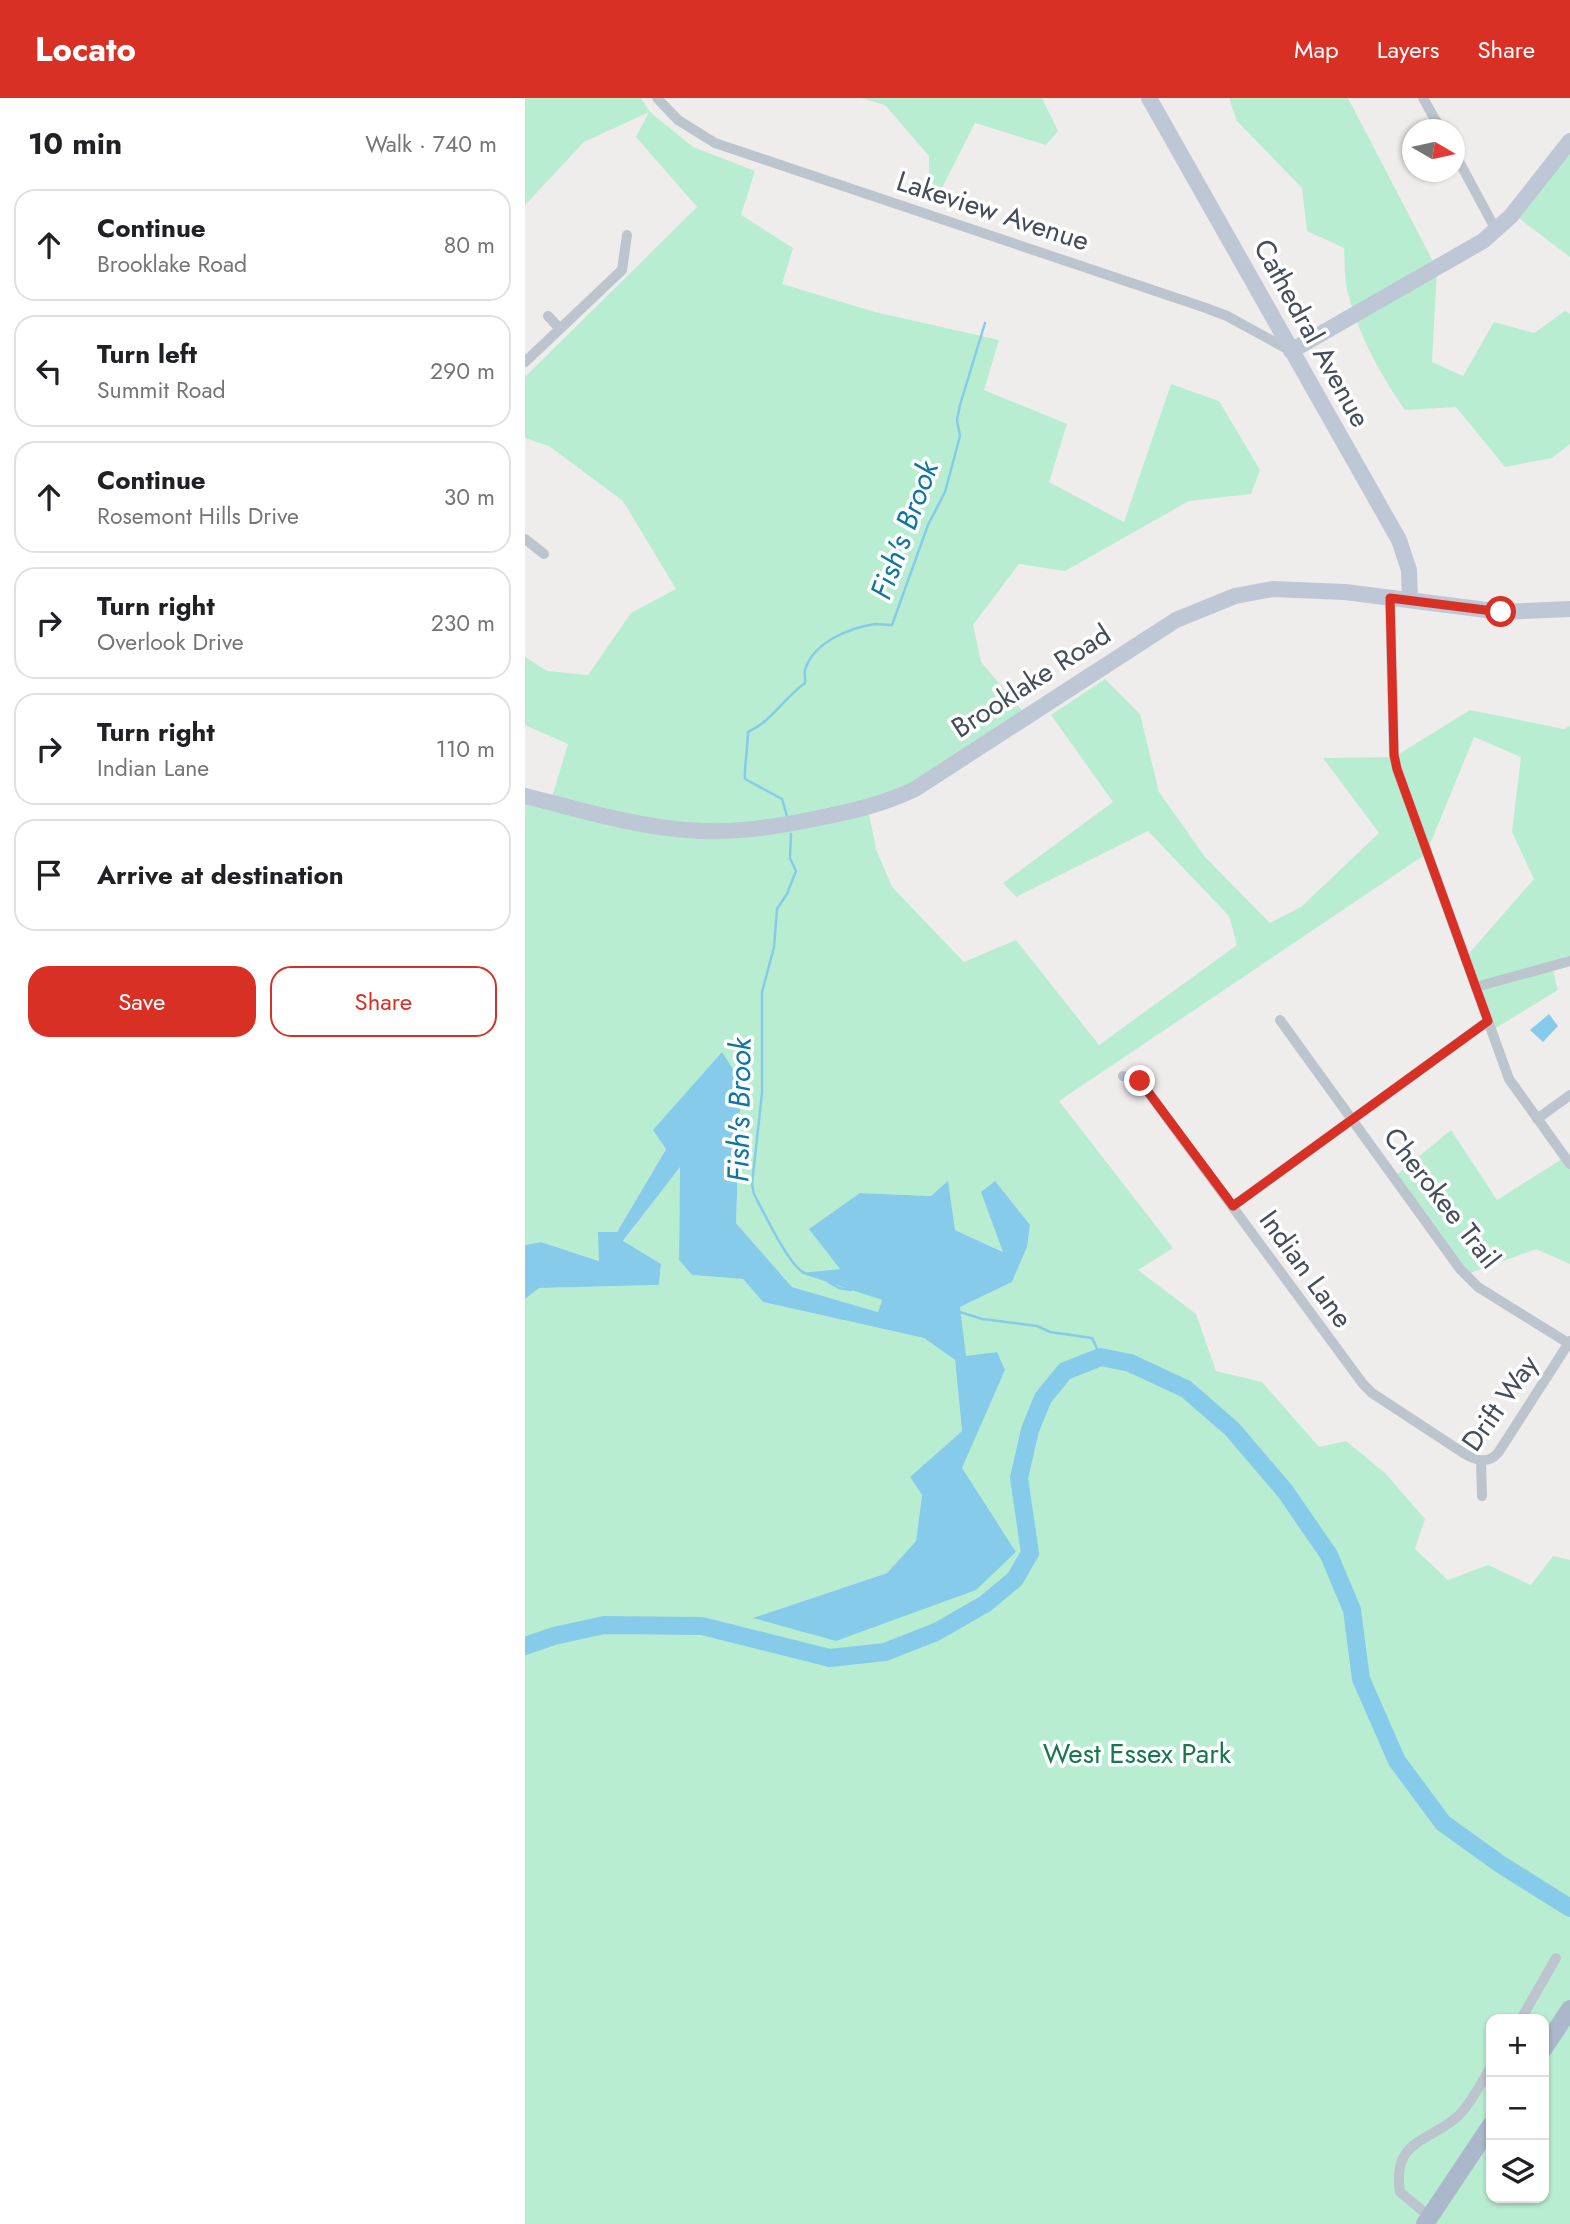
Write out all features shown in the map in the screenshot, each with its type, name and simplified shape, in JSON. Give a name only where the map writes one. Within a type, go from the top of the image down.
[{"type":"main road","points":[[1549,2040],[1570,2009]]},
{"type":"main road","points":[[1427,2220],[1486,2132]]},
{"type":"street","name":"Lakeview Avenue","points":[[657,98],[678,120],[715,143],[1206,307],[1291,351]]},
{"type":"street","name":"Cathedral Avenue","points":[[1149,98],[1403,550],[1409,569],[1410,600]]},
{"type":"street","points":[[1423,98],[1435,119]]},
{"type":"street","points":[[1291,351],[1474,246],[1496,230],[1523,202],[1570,141]]},
{"type":"street","points":[[1465,174],[1496,230]]},
{"type":"street","points":[[525,362],[622,270],[627,235]]},
{"type":"street","points":[[548,316],[560,329]]},
{"type":"street","points":[[525,539],[544,554]]},
{"type":"street","name":"Brooklake Road","points":[[525,796],[662,828],[706,831],[774,826],[876,806],[915,789],[1150,636],[1201,609],[1235,596],[1272,589],[1345,592],[1501,612],[1570,609]]},
{"type":"street","points":[[1390,598],[1394,755],[1509,1079],[1570,1164]]},
{"type":"street","points":[[1476,987],[1570,961]]},
{"type":"street","name":"Cherokee Trail","points":[[1280,1020],[1469,1278],[1569,1342]]},
{"type":"street","points":[[1233,1206],[1488,1021]]},
{"type":"street","name":"Indian Lane","points":[[1123,1076],[1140,1081],[1363,1384],[1372,1393],[1465,1454],[1481,1461]]},
{"type":"street","points":[[1537,1119],[1570,1095]]},
{"type":"street","name":"Drift Way","points":[[1482,1496],[1481,1461],[1498,1453],[1569,1342]]},
{"type":"street","points":[[1524,2014],[1556,1958]]},
{"type":"street","points":[[1427,2220],[1400,2192],[1397,2174],[1409,2147],[1458,2116],[1486,2074]]},
{"type":"green space","name":"West Essex Park","points":[[525,98],[641,98],[650,112],[693,147],[755,171],[741,215],[793,248],[782,284],[875,312],[999,340],[984,390],[1067,424],[1049,482],[1124,522],[1171,384],[1219,401],[1260,470],[1251,494],[1189,501],[1065,571],[1019,564],[973,625],[981,662],[1026,715],[868,809],[876,849],[892,887],[964,962],[1016,940],[1099,1045],[1237,945],[1229,916],[1148,831],[1016,897],[1003,883],[1113,802],[1051,715],[1105,679],[1140,714],[1159,792],[1205,857],[1270,923],[1301,907],[1379,833],[1323,758],[1394,757],[1470,710],[1564,729],[1570,726],[1570,961],[1552,967],[1558,990],[1491,1031],[1464,959],[1534,879],[1512,832],[1521,757],[1474,737],[1426,854],[1059,1101],[1173,1248],[1138,1270],[1196,1314],[1216,1371],[1262,1382],[1319,1447],[1346,1441],[1385,1473],[1425,1519],[1415,1549],[1448,1580],[1488,1565],[1531,1585],[1553,1556],[1570,1560],[1570,2224],[525,2224],[525,1299],[538,1288],[659,1285],[661,1264],[623,1242],[680,1166],[679,1260],[692,1275],[743,1279],[763,1302],[924,1338],[955,1360],[962,1431],[910,1477],[922,1495],[916,1541],[887,1573],[754,1618],[1013,1547],[961,1468],[1005,1370],[965,1356],[960,1307],[1012,1282],[1027,1247],[982,1192],[1004,1252],[955,1230],[932,1196],[860,1193],[841,1269],[802,1273],[882,1300],[878,1312],[792,1287],[736,1223],[741,1082],[666,1148],[600,1261],[541,1242],[525,1245],[525,802],[549,807],[568,744],[525,725],[525,657],[547,671],[588,675],[631,613],[676,589],[623,501],[549,446],[525,438],[525,377],[697,207],[636,137],[649,112],[584,142],[525,205]]},
{"type":"green space","points":[[861,98],[1042,98],[1058,131],[1046,145],[975,123],[942,188],[929,188],[929,156],[885,105]]},
{"type":"green space","points":[[1229,98],[1348,98],[1437,269],[1432,362],[1463,376],[1494,322],[1534,333],[1565,311],[1570,314],[1570,444],[1552,458],[1505,467],[1456,407],[1405,410],[1380,370],[1353,312],[1346,285],[1344,248],[1307,231],[1302,188],[1237,121]]},
{"type":"green space","points":[[1570,154],[1570,257],[1517,217]]},
{"type":"green space","points":[[1451,1130],[1497,1200],[1562,1159],[1570,1169],[1570,1264],[1536,1249],[1465,1275],[1394,1177]]},
{"type":"water","points":[[1549,1014],[1558,1026],[1543,1042],[1530,1030]]},
{"type":"water","points":[[722,1052],[741,1082],[736,1223],[792,1287],[878,1312],[882,1300],[800,1273],[840,1269],[809,1229],[860,1193],[931,1196],[948,1181],[955,1230],[1003,1252],[981,1192],[995,1181],[1030,1225],[1027,1247],[1012,1282],[960,1307],[966,1356],[997,1352],[1005,1370],[962,1468],[1016,1552],[976,1590],[836,1641],[753,1618],[887,1573],[916,1541],[922,1495],[910,1477],[962,1431],[955,1360],[924,1338],[763,1302],[743,1279],[692,1275],[679,1260],[680,1167],[623,1241],[661,1264],[659,1285],[539,1288],[525,1299],[525,1245],[541,1242],[599,1261],[598,1232],[617,1232],[666,1149],[653,1130]]},
{"type":"waterway","name":"Fish's Brook","points":[[787,816],[782,799],[745,779],[748,732],[764,722],[805,683],[806,667],[817,650],[826,643],[865,626],[892,625],[928,525],[945,492],[960,436],[957,420],[960,405],[985,323]]},
{"type":"waterway","name":"Fish's Brook","points":[[791,834],[790,858],[796,871],[787,894],[777,909],[774,947],[762,992],[762,1093],[752,1184],[754,1194],[777,1238],[792,1261],[805,1273]]},
{"type":"waterway","name":"Fish's Brook","points":[[828,1282],[851,1290]]},
{"type":"waterway","name":"Fish's Brook","points":[[960,1312],[982,1319],[1037,1326],[1050,1332],[1092,1338],[1101,1357]]},
{"type":"waterway","points":[[525,1646],[554,1636],[604,1625],[702,1626],[830,1658],[885,1652],[936,1632],[985,1604],[1015,1579],[1030,1553],[1019,1478],[1030,1430],[1043,1398],[1065,1371],[1101,1357],[1130,1363],[1186,1389],[1232,1429],[1285,1491],[1329,1555],[1352,1610],[1361,1679],[1397,1761],[1443,1823],[1500,1864],[1570,1908]]},
{"type":"route","points":[[1140,1081],[1233,1206],[1488,1021],[1397,769],[1394,755],[1390,598],[1501,612]]}]
